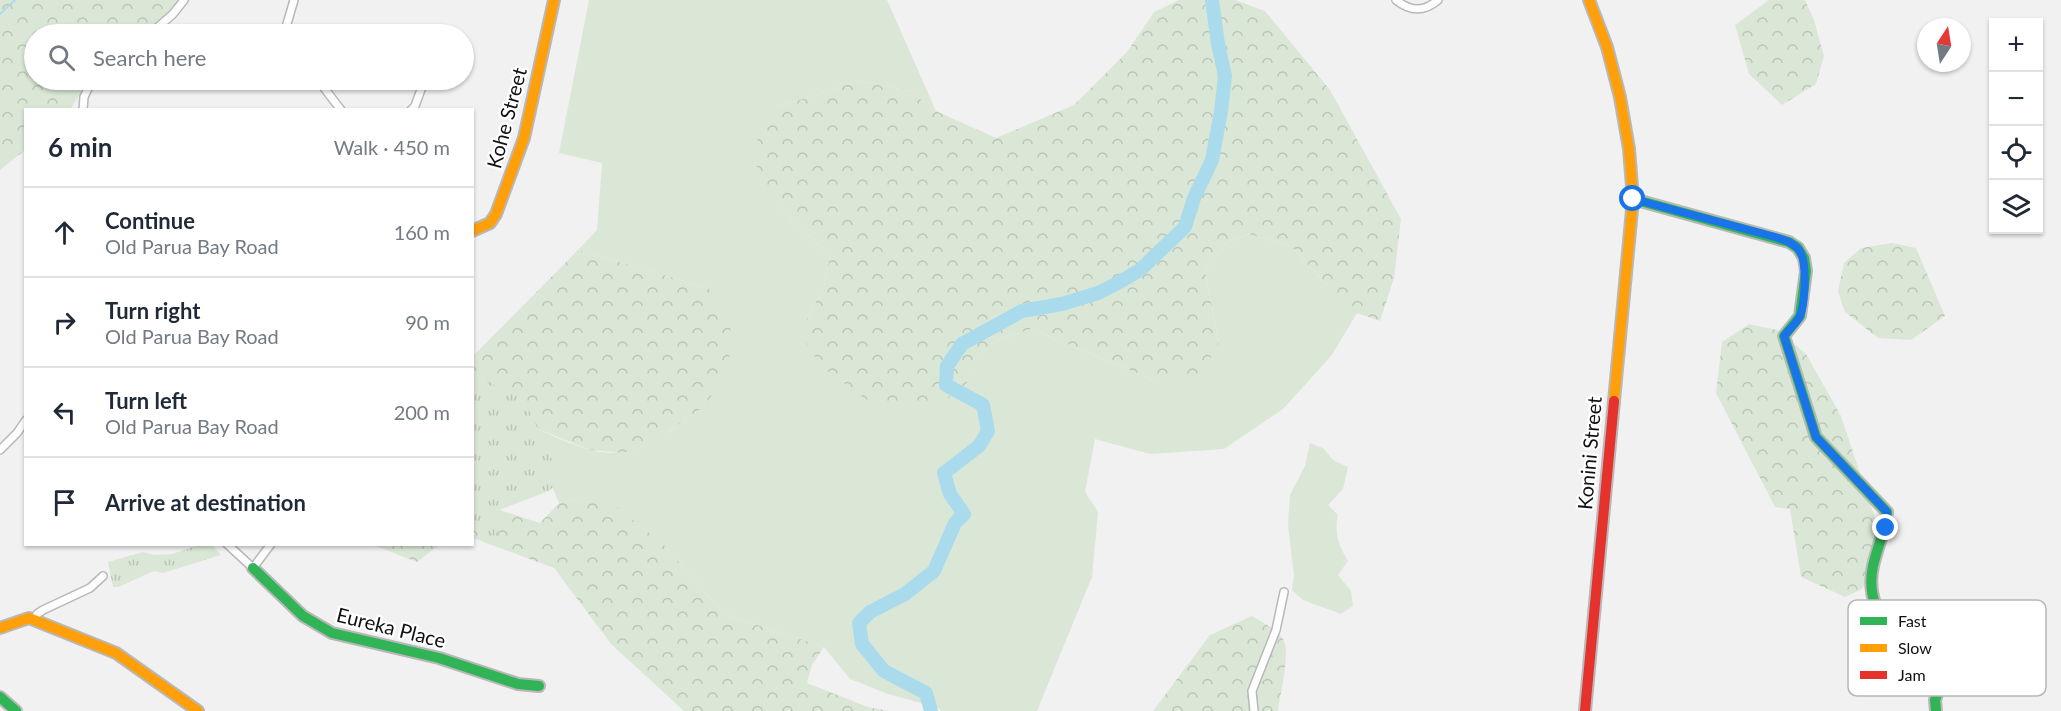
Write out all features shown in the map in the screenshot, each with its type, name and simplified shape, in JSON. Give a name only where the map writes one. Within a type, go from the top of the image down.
[{"type":"street","points":[[162,24],[184,0]]},
{"type":"street","points":[[287,24],[294,0]]},
{"type":"street","name":"Kohe Street","points":[[474,230],[490,223],[496,214],[524,138],[554,0]]},
{"type":"street","points":[[1396,0],[1408,8],[1418,10],[1429,7],[1438,0]]},
{"type":"street","name":"Konini Street","points":[[1585,711],[1633,199],[1628,137],[1606,45],[1589,0]]},
{"type":"street","points":[[82,108],[87,90]]},
{"type":"street","points":[[326,90],[339,108]]},
{"type":"street","points":[[413,108],[421,90]]},
{"type":"street","points":[[1633,199],[1789,242],[1798,248],[1804,258],[1806,271],[1800,316],[1784,336],[1816,437],[1887,512],[1886,528],[1873,567],[1871,589],[1875,600]]},
{"type":"street","points":[[0,450],[24,423]]},
{"type":"street","points":[[229,546],[253,568],[270,546]]},
{"type":"street","name":"Eureka Place","points":[[253,568],[303,616],[332,633],[439,658],[518,684],[539,686]]},
{"type":"street","points":[[34,619],[43,610],[90,588],[103,576]]},
{"type":"street","points":[[1254,711],[1252,691],[1276,630],[1284,592]]},
{"type":"street","points":[[0,628],[21,619],[34,619],[116,653],[198,711]]},
{"type":"street","points":[[1936,696],[1936,711]]},
{"type":"street","points":[[0,697],[16,711]]},
{"type":"green space","points":[[0,0],[191,0],[164,24],[24,24],[24,90],[83,90],[71,108],[24,108],[24,151],[0,170]]},
{"type":"green space","points":[[589,0],[887,0],[936,111],[910,91],[858,81],[775,108],[777,206],[830,255],[824,287],[807,318],[967,383],[971,361],[998,340],[1031,329],[1161,383],[1219,343],[1205,271],[1225,244],[1249,234],[1291,246],[1357,313],[1332,355],[1283,409],[1224,449],[1150,454],[1095,439],[1085,492],[1098,512],[1092,577],[1037,711],[941,711],[939,708],[888,694],[850,679],[824,647],[724,614],[665,546],[585,497],[559,503],[534,442],[537,429],[590,450],[607,453],[623,452],[638,448],[665,435],[703,406],[708,288],[578,250],[597,230],[602,163],[559,153]]},
{"type":"green space","points":[[1179,0],[1235,0],[1265,11],[1330,90],[1401,219],[1394,278],[1380,321],[1351,311],[1291,246],[1249,234],[1225,244],[1205,271],[1219,343],[1199,379],[1161,383],[1031,329],[998,340],[972,361],[967,383],[940,405],[873,404],[820,366],[805,341],[807,318],[824,287],[830,255],[777,206],[756,165],[758,133],[775,108],[858,81],[910,91],[936,111],[996,138],[1074,105],[1127,52],[1154,12]]},
{"type":"green space","points":[[1769,0],[1805,0],[1814,20],[1824,56],[1816,84],[1782,105],[1749,74],[1735,25]]},
{"type":"green space","points":[[1892,243],[1916,248],[1945,316],[1911,340],[1878,338],[1845,312],[1838,291],[1844,263],[1861,248]]},
{"type":"green space","points":[[578,250],[708,288],[731,322],[729,372],[704,406],[653,443],[624,453],[590,450],[518,421],[474,371],[474,355]]},
{"type":"green space","points":[[1749,324],[1777,330],[1806,354],[1841,416],[1876,521],[1875,565],[1862,589],[1845,597],[1801,577],[1790,509],[1775,507],[1716,393],[1722,342]]},
{"type":"green space","points":[[474,366],[487,382],[523,397],[561,479],[549,491],[501,509],[496,542],[474,531]]},
{"type":"green space","points":[[1310,443],[1323,448],[1333,460],[1348,467],[1343,489],[1328,505],[1338,515],[1338,539],[1348,561],[1338,575],[1351,591],[1353,606],[1341,614],[1303,600],[1292,590],[1294,575],[1288,526],[1290,495],[1305,466]]},
{"type":"green space","points":[[584,497],[617,507],[665,546],[724,614],[824,647],[812,665],[807,683],[868,707],[889,711],[684,711],[611,644],[554,568],[474,538],[474,502],[540,523],[559,503]]},
{"type":"green space","points":[[196,546],[213,546],[221,555],[163,573],[154,571],[118,587],[113,587],[108,562],[143,552],[154,555],[172,554]]},
{"type":"green space","points":[[376,546],[438,546],[417,562]]},
{"type":"green space","points":[[1252,616],[1277,632],[1285,645],[1285,663],[1278,711],[1153,711],[1210,635]]},
{"type":"waterway","points":[[0,14],[15,0]]},
{"type":"waterway","points":[[931,711],[926,693],[884,671],[862,644],[859,623],[870,612],[905,594],[934,571],[955,523],[964,514],[950,494],[944,473],[979,446],[988,431],[983,405],[946,385],[947,366],[962,344],[1022,311],[1062,304],[1098,293],[1140,270],[1185,227],[1194,198],[1212,160],[1221,111],[1225,76],[1212,0]]},
{"type":"traffic: fast","points":[[1633,199],[1789,242],[1798,248],[1804,258],[1806,271],[1800,316],[1784,336],[1816,437],[1887,512],[1873,566],[1871,583],[1873,600]]},
{"type":"traffic: fast","points":[[253,568],[303,616],[332,633],[439,658],[518,684],[539,686]]},
{"type":"traffic: fast","points":[[1936,696],[1936,711]]},
{"type":"traffic: fast","points":[[0,697],[16,711]]},
{"type":"traffic: slow","points":[[474,230],[490,223],[496,214],[524,138],[554,0]]},
{"type":"traffic: slow","points":[[1589,0],[1607,47],[1620,97],[1629,149],[1633,199],[1614,401]]},
{"type":"traffic: slow","points":[[0,628],[29,618],[116,653],[198,711]]},
{"type":"traffic: jam","points":[[1585,711],[1614,401]]},
{"type":"route","points":[[1633,199],[1775,237],[1798,248],[1804,258],[1806,271],[1800,316],[1784,336],[1816,437],[1887,512],[1886,528]]}]
